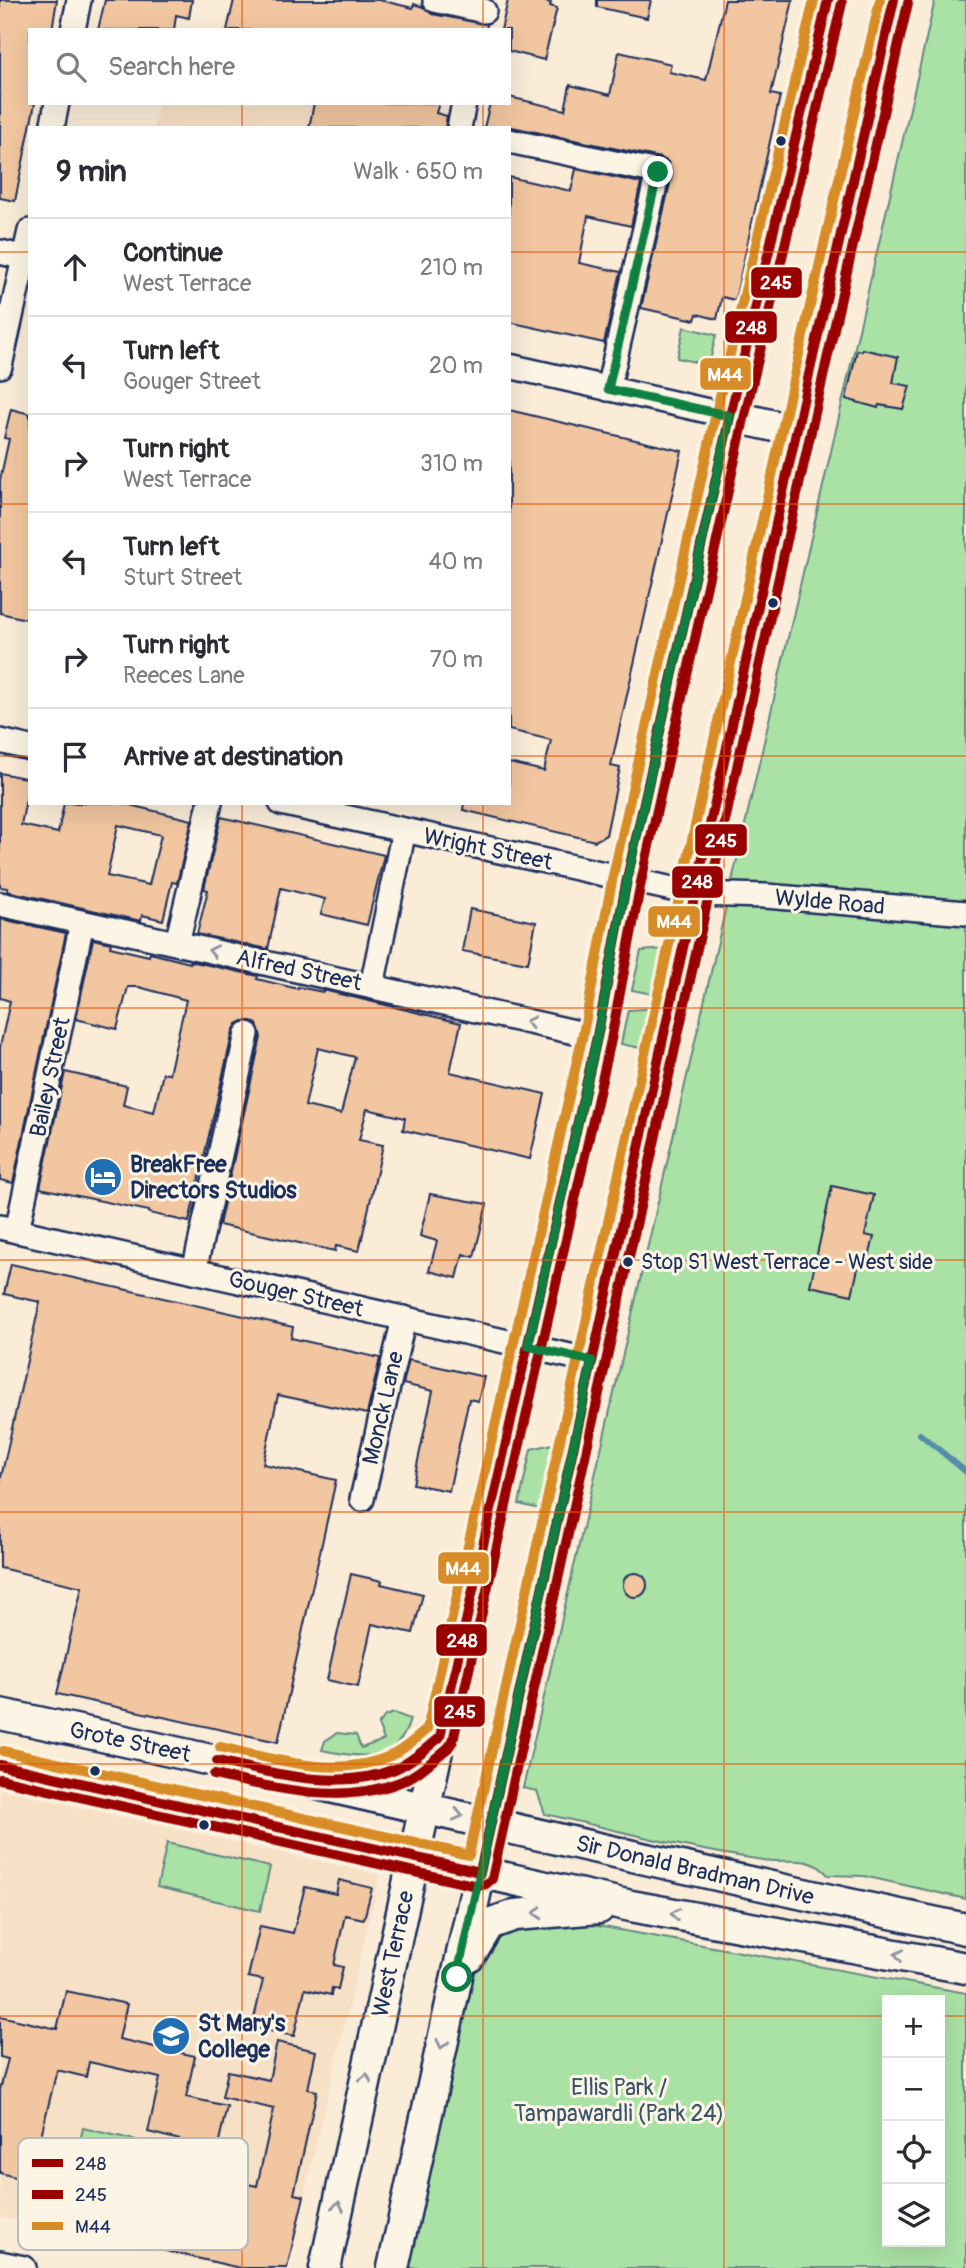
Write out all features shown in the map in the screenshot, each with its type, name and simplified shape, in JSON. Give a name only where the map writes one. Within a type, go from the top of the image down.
[{"type":"main road","name":"West Terrace","points":[[325,2268],[413,1857],[597,1037],[627,880],[730,416],[828,0]]},
{"type":"main road","points":[[393,2268],[894,0]]},
{"type":"main road","points":[[730,416],[797,431]]},
{"type":"main road","name":"Grote Street","points":[[0,1714],[425,1807]]},
{"type":"main road","points":[[299,1779],[372,1776],[398,1768],[440,1737]]},
{"type":"main road","points":[[0,1765],[480,1872]]},
{"type":"main road","name":"Sir Donald Bradman Drive","points":[[425,1807],[804,1895],[966,1929]]},
{"type":"main road","name":"Sir Donald Bradman Drive","points":[[480,1872],[631,1906],[966,1968]]},
{"type":"main road","points":[[457,1977],[489,1924],[514,1915],[631,1906]]},
{"type":"street","points":[[73,28],[79,0]]},
{"type":"street","points":[[435,0],[484,14]]},
{"type":"street","points":[[52,126],[57,105]]},
{"type":"street","points":[[459,126],[464,105]]},
{"type":"street","points":[[511,141],[658,172],[608,389]]},
{"type":"street","points":[[0,252],[27,258],[0,366]]},
{"type":"street","points":[[511,366],[730,416]]},
{"type":"street","points":[[0,741],[28,748]]},
{"type":"street","points":[[177,943],[210,805]]},
{"type":"street","name":"Wright Street","points":[[290,805],[695,894]]},
{"type":"street","points":[[372,986],[404,830]]},
{"type":"street","name":"Wylde Road","points":[[695,894],[766,896],[966,913]]},
{"type":"street","name":"Alfred Street","points":[[0,904],[597,1037]]},
{"type":"street","name":"Bailey Street","points":[[9,1229],[82,923]]},
{"type":"street","points":[[194,1271],[247,1034]]},
{"type":"street","name":"Gouger Street","points":[[9,1229],[592,1361]]},
{"type":"street","name":"Monck Lane","points":[[362,1499],[404,1318]]},
{"type":"street","points":[[0,2263],[24,2268]]},
{"type":"shaded area","points":[[159,105],[357,105],[351,126],[154,126]]},
{"type":"shaded area","name":"St Mary's College","points":[[0,1789],[380,1875],[287,2268],[230,2268],[149,2250],[248,2250],[248,2138],[18,2138],[18,2221],[0,2217]]},
{"type":"green space","points":[[935,0],[966,0],[966,1899],[864,1876],[828,1875],[813,1864],[805,1862],[763,1860],[708,1851],[545,1814],[537,1791],[523,1788]]},
{"type":"green space","points":[[684,327],[716,335],[709,365],[677,358]]},
{"type":"green space","points":[[665,949],[658,995],[632,990],[641,951]]},
{"type":"green space","points":[[656,1008],[641,1048],[621,1044],[628,1010]]},
{"type":"green space","points":[[561,1442],[544,1510],[519,1504],[531,1449]]},
{"type":"green space","points":[[394,1713],[410,1719],[405,1734],[387,1751],[363,1756],[322,1750],[325,1741],[337,1733],[356,1735],[361,1748],[384,1740],[378,1725],[385,1716]]},
{"type":"green space","points":[[167,1843],[270,1867],[260,1911],[157,1887]]},
{"type":"green space","name":"Ellis Park / Tampawardli (Park 24)","points":[[576,1922],[966,1993],[966,2268],[409,2268],[474,1960],[507,1930]]},
{"type":"green space","points":[[83,2128],[127,2138],[81,2138]]},
{"type":"building","points":[[0,0],[57,0],[52,28],[28,28],[28,105],[35,105],[30,126],[28,126],[15,201],[0,198]]},
{"type":"building","points":[[105,0],[192,0],[189,18],[176,15],[174,28],[98,28]]},
{"type":"building","points":[[234,0],[379,0],[413,8],[414,4],[432,14],[487,24],[486,28],[227,28]]},
{"type":"building","points":[[508,0],[538,0],[551,3],[550,6],[557,8],[544,60],[511,52],[511,28],[501,28]]},
{"type":"building","points":[[597,0],[651,0],[647,18],[597,7]]},
{"type":"building","points":[[725,0],[793,0],[771,94],[780,96],[735,300],[722,297],[717,319],[697,314],[695,320],[641,308],[672,175],[668,162],[661,158],[511,126],[484,126],[490,105],[511,105],[511,97],[565,110],[570,85],[610,95],[619,52],[671,64],[669,72],[706,80]]},
{"type":"building","points":[[314,105],[438,105],[436,113],[447,116],[445,126],[309,126]]},
{"type":"building","points":[[576,169],[641,183],[631,226],[588,216],[579,263],[621,272],[604,343],[511,322],[511,177],[571,191]]},
{"type":"building","points":[[857,350],[898,357],[893,383],[910,386],[903,409],[879,405],[878,408],[846,399]]},
{"type":"building","points":[[11,409],[28,413],[28,620],[0,613],[0,480],[9,439],[4,438]]},
{"type":"building","points":[[511,410],[682,451],[611,766],[620,768],[606,835],[595,841],[463,810],[464,805],[511,805],[511,763],[544,771],[551,740],[511,730]]},
{"type":"building","points":[[0,773],[28,779],[21,825],[58,833],[64,805],[129,805],[192,820],[177,883],[172,882],[163,920],[142,915],[141,921],[7,891],[8,888],[0,887]],"holes":[[[118,825],[161,835],[149,885],[107,876]]]},
{"type":"building","points":[[221,817],[384,855],[367,925],[321,914],[325,899],[281,888],[268,949],[197,934],[208,890],[204,889]]},
{"type":"building","points":[[470,909],[536,922],[528,963],[462,951]]},
{"type":"building","points":[[1,919],[66,933],[13,1183],[0,1180],[0,1047],[10,1001],[0,998]]},
{"type":"building","points":[[93,939],[111,943],[110,947],[149,956],[150,953],[190,961],[258,976],[257,979],[298,989],[323,990],[461,1023],[450,1072],[545,1094],[530,1159],[403,1130],[405,1118],[367,1109],[359,1140],[383,1145],[359,1251],[336,1246],[335,1251],[219,1225],[261,1037],[257,1024],[243,1021],[237,1024],[233,1031],[189,1222],[40,1188],[65,1072],[127,1086],[123,1105],[154,1112],[163,1073],[169,1074],[186,1000],[139,987],[128,987],[117,1029],[76,1019]],"holes":[[[318,1048],[355,1057],[341,1114],[305,1106]]]},
{"type":"building","points":[[832,1186],[874,1195],[865,1235],[874,1237],[867,1266],[859,1264],[852,1295],[810,1286]]},
{"type":"building","points":[[430,1194],[487,1204],[474,1257],[463,1254],[457,1278],[429,1271],[437,1241],[420,1236]]},
{"type":"building","points":[[11,1264],[293,1327],[291,1338],[380,1358],[367,1414],[278,1395],[263,1464],[336,1480],[278,1742],[57,1694],[82,1587],[0,1568],[0,1482],[40,1302],[4,1294]]},
{"type":"building","points":[[409,1360],[484,1377],[478,1401],[469,1399],[449,1491],[413,1484],[433,1391],[403,1384]]},
{"type":"building","points":[[635,1573],[644,1576],[647,1585],[644,1594],[635,1597],[626,1594],[623,1585],[626,1576]]},
{"type":"building","points":[[351,1574],[423,1594],[413,1633],[372,1624],[358,1687],[327,1680]]},
{"type":"building","points":[[339,1880],[372,1888],[364,1919],[345,1915],[334,1965],[343,1967],[338,1989],[332,1988],[331,1995],[305,1989],[294,2036],[252,2027],[263,1980],[248,1977],[260,1926],[293,1933],[305,1887],[336,1894]]},
{"type":"building","points":[[66,1991],[127,2004],[119,2039],[195,2056],[186,2097],[227,2106],[220,2138],[172,2138],[148,2132],[160,2078],[89,2062],[86,2077],[57,2070],[40,2138],[18,2138],[18,2178],[0,2173],[0,2090],[8,2059],[0,2057],[0,2016],[57,2029]]},
{"type":"building","points":[[277,2042],[316,2051],[308,2089],[317,2091],[294,2194],[304,2196],[287,2268],[240,2268],[161,2250],[248,2250],[248,2184],[257,2186],[274,2109],[222,2097],[228,2071],[269,2080]]},
{"type":"waterway","points":[[920,1434],[966,1472]]},
{"type":"transit line","name":"M44","points":[[220,1747],[306,1765],[351,1766],[392,1755],[427,1729],[583,1034],[613,876],[716,413],[814,0]]},
{"type":"transit line","name":"248","points":[[217,1761],[306,1778],[352,1779],[395,1769],[440,1737],[597,1037],[627,879],[730,416],[828,0]]},
{"type":"transit line","name":"M44","points":[[3,1751],[469,1855],[791,389],[880,0]]},
{"type":"transit line","name":"248","points":[[0,1765],[480,1872],[805,392],[894,0]]},
{"type":"transit line","name":"245","points":[[214,1775],[283,1789],[331,1794],[354,1793],[407,1779],[448,1748],[453,1741],[611,1040],[641,882],[744,419],[842,3]]},
{"type":"transit line","name":"245","points":[[0,1779],[477,1886],[492,1879],[908,3]]},
{"type":"place","name":"BreakFree Directors Studios","points":[[103,1177]]},
{"type":"place","name":"Stop S1 West Terrace - West side","points":[[628,1262]]},
{"type":"place","name":"St Mary's College","points":[[171,2036]]},
{"type":"route","points":[[457,1977],[592,1361],[528,1346],[597,1037],[627,880],[730,416],[608,389],[658,172]]}]
